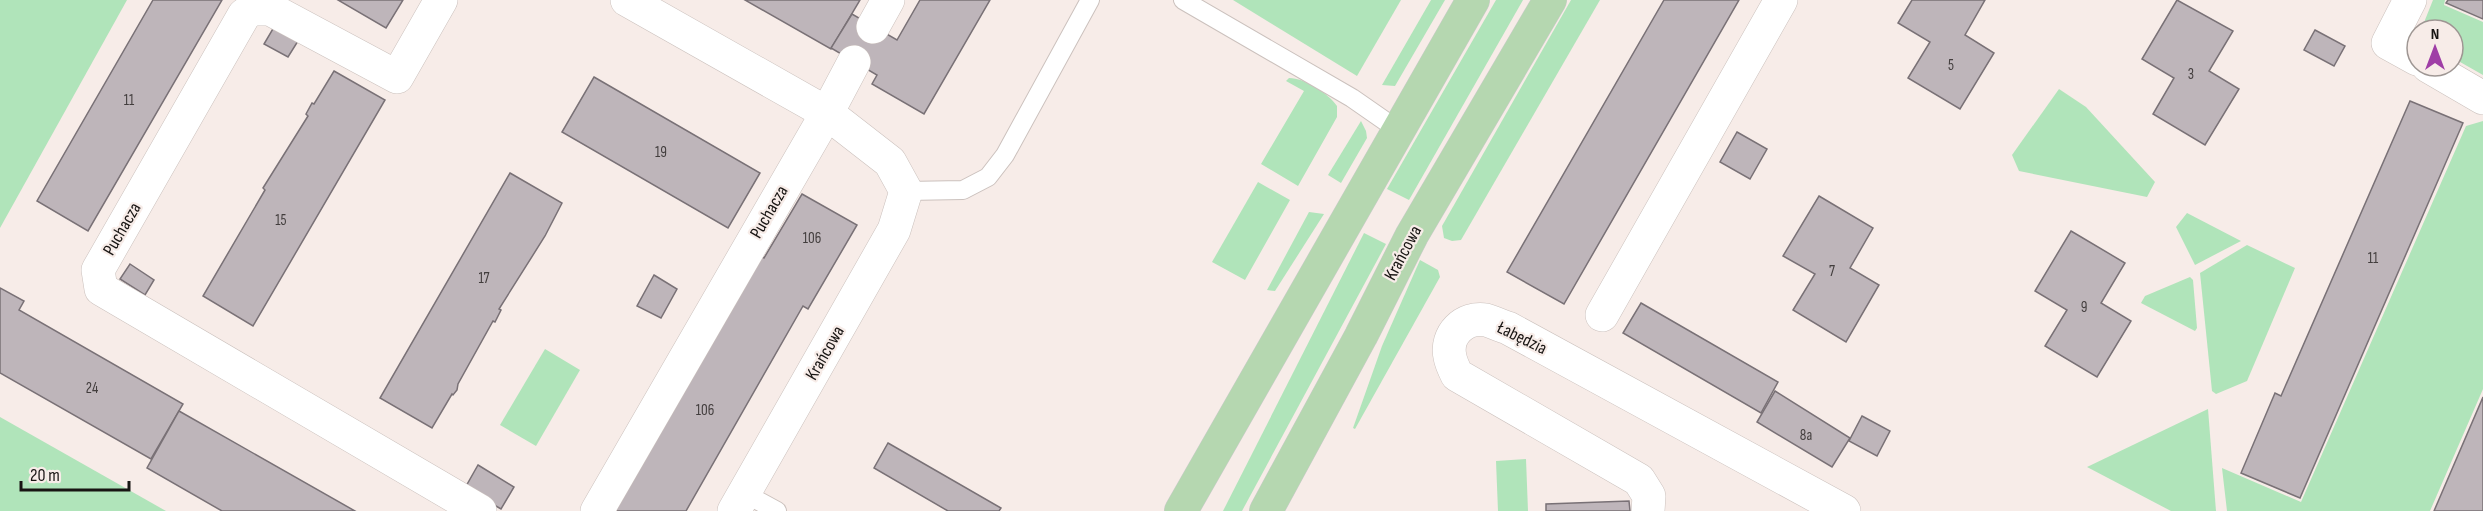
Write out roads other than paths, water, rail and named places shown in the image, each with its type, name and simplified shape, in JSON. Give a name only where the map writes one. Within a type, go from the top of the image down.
[{"type":"main road","points":[[1180,511],[1473,0]]},
{"type":"main road","name":"Krańcowa","points":[[1266,511],[1361,336],[1412,235],[1550,0]]},
{"type":"street","name":"Puchacza","points":[[441,0],[397,76],[270,9],[252,9],[244,15],[98,270],[98,282],[101,289],[480,511]]},
{"type":"street","points":[[627,0],[827,113],[890,162],[906,191]]},
{"type":"street","points":[[1602,315],[1781,0]]},
{"type":"street","points":[[2405,52],[2388,43],[2410,0]]},
{"type":"street","name":"Puchacza","points":[[597,511],[827,113],[854,62]]},
{"type":"street","points":[[2449,78],[2483,98]]},
{"type":"street","name":"Krańcowa","points":[[739,502],[894,230],[906,191]]},
{"type":"street","name":"Łabędzia","points":[[1648,511],[1649,496],[1639,480],[1456,375],[1449,356],[1450,343],[1456,329],[1468,321],[1485,320],[1508,328],[1844,511]]},
{"type":"lane","points":[[906,191],[963,190],[988,177],[1005,155],[1090,0]]},
{"type":"lane","points":[[1183,0],[1352,98],[1398,130]]},
{"type":"lane","points":[[739,502],[777,511]]}]
